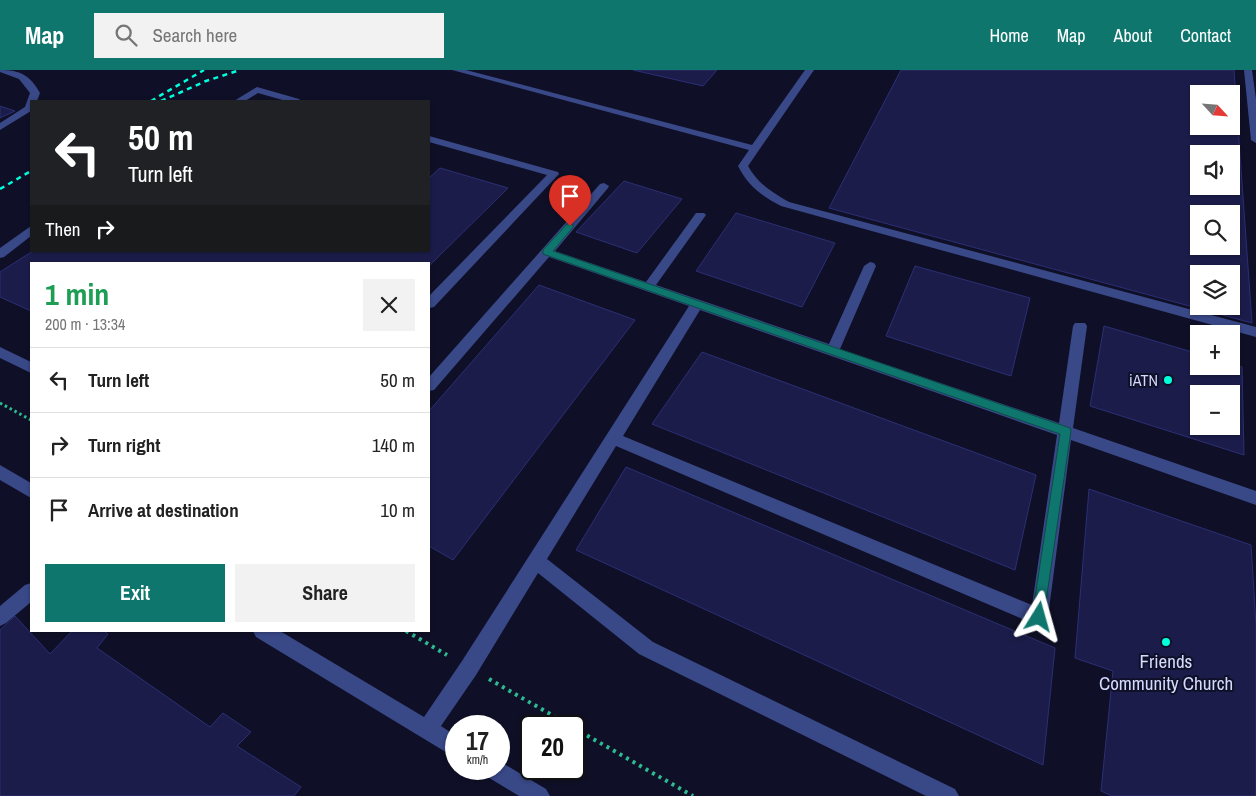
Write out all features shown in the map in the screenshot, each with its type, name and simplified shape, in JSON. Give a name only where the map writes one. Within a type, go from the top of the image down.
[{"type":"street","points":[[3,70],[17,73],[28,79],[35,94],[33,100]]},
{"type":"street","points":[[456,70],[755,149]]},
{"type":"street","points":[[810,70],[743,166],[749,179],[759,190],[785,204],[1256,332]]},
{"type":"street","points":[[1248,70],[1256,140]]},
{"type":"street","points":[[241,100],[257,90],[292,100]]},
{"type":"street","points":[[0,128],[30,108]]},
{"type":"street","points":[[430,139],[554,174],[430,303]]},
{"type":"street","points":[[430,385],[604,186]]},
{"type":"street","points":[[649,286],[700,215]]},
{"type":"street","points":[[0,254],[30,231]]},
{"type":"street","points":[[547,252],[1256,498]]},
{"type":"street","points":[[833,350],[870,266]]},
{"type":"street","points":[[427,729],[469,668],[698,303]]},
{"type":"street","points":[[612,438],[1039,617],[1080,326]]},
{"type":"street","points":[[0,352],[30,367]]},
{"type":"street","points":[[2,477],[30,491]]},
{"type":"street","points":[[535,560],[646,648],[948,796]]},
{"type":"street","points":[[0,617],[30,592]]},
{"type":"street","points":[[264,632],[445,740]]},
{"type":"street","points":[[510,779],[539,796]]},
{"type":"path","points":[[0,402],[30,419]]},
{"type":"path","points":[[585,734],[693,796]]},
{"type":"building","points":[[633,70],[717,70],[703,86]]},
{"type":"building","points":[[901,70],[1234,70],[1235,85],[1190,85],[1190,135],[1239,135],[1239,145],[1190,145],[1190,195],[1240,195],[1240,154],[1252,323],[1223,315],[1240,315],[1240,265],[1190,265],[1190,306],[829,208]]},
{"type":"building","points":[[0,106],[15,111],[0,118]]},
{"type":"building","points":[[440,168],[508,188],[430,265],[430,262],[30,262],[30,311],[0,297],[0,272],[31,252],[430,252],[430,177]]},
{"type":"building","points":[[624,181],[682,199],[637,253],[576,232]]},
{"type":"building","points":[[736,213],[835,243],[802,307],[696,271]]},
{"type":"building","points":[[915,266],[1030,298],[1011,376],[886,336]]},
{"type":"building","points":[[539,285],[635,320],[453,560],[430,547],[430,410]]},
{"type":"building","name":"iATN","points":[[1104,326],[1190,351],[1190,375],[1240,375],[1240,366],[1242,367],[1244,455],[1090,406]]},
{"type":"building","points":[[702,352],[1036,475],[1015,570],[652,424]]},
{"type":"building","points":[[626,467],[1055,648],[1043,765],[576,550]]},
{"type":"building","name":"Friends Community Church","points":[[1089,489],[1251,545],[1256,625],[1256,796],[1112,796],[1101,791],[1113,671],[1075,658]]},
{"type":"building","points":[[15,616],[50,654],[71,632],[105,632],[108,634],[97,648],[210,727],[223,713],[251,732],[237,746],[301,787],[294,796],[0,796],[0,630]]},
{"type":"railway","points":[[153,100],[204,70]]},
{"type":"railway","points":[[163,100],[206,81],[240,70]]},
{"type":"railway","points":[[0,189],[30,172]]},
{"type":"place","name":"iATN","points":[[1168,380]]},
{"type":"place","name":"Friends Community Church","points":[[1166,642]]},
{"type":"route","points":[[570,226],[547,252],[1066,431],[1039,617]]}]
